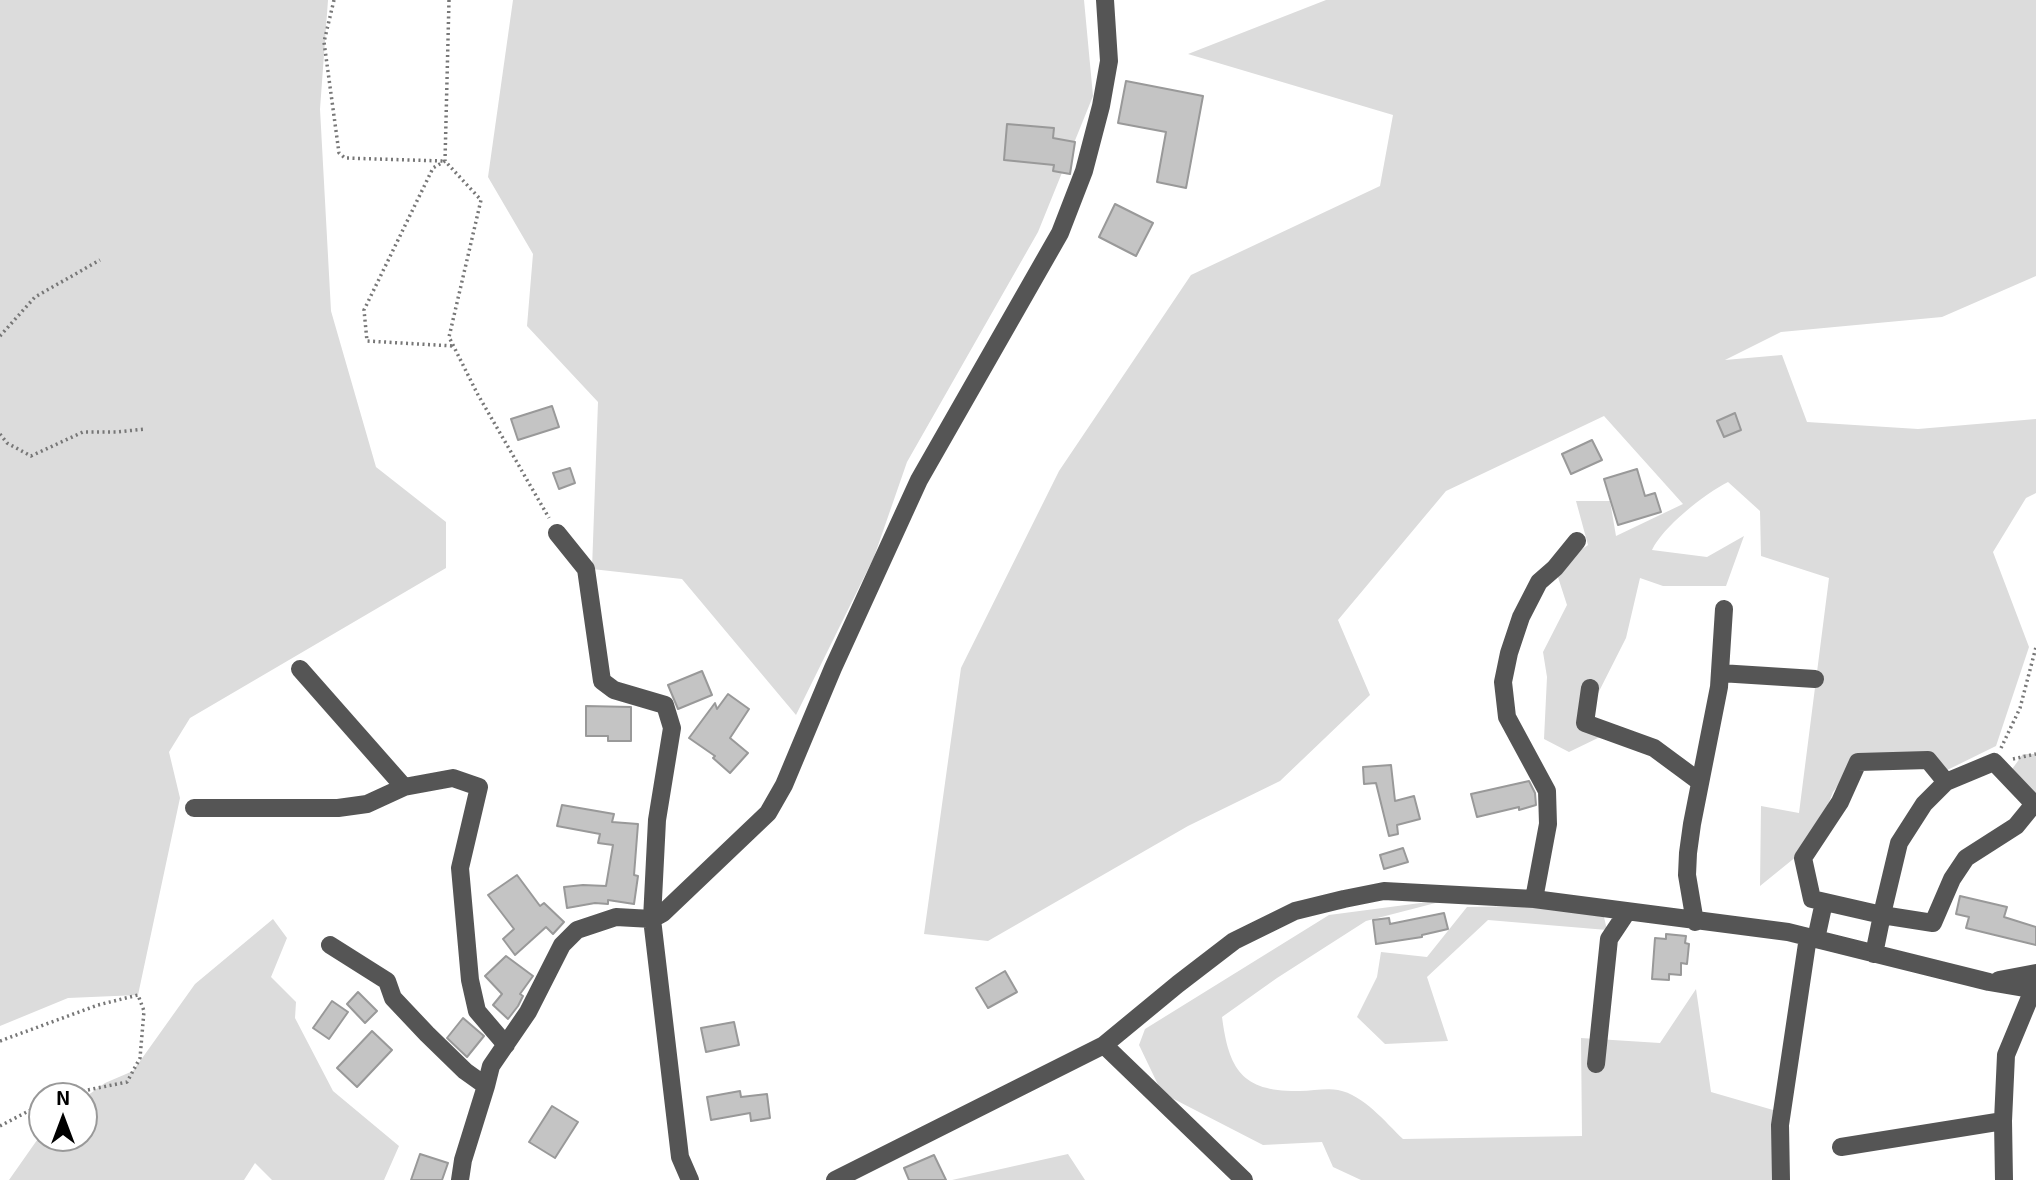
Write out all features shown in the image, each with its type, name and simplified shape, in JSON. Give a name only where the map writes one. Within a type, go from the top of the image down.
[{"type":"street","points":[[460,1180],[463,1160],[491,1066],[528,1012],[562,945],[577,930],[616,917],[652,919],[663,913],[768,813],[784,785],[833,668],[919,480],[1060,233],[1084,171],[1101,106],[1109,61],[1105,0]]},
{"type":"street","points":[[557,533],[586,569],[602,681],[614,690],[665,705],[672,729],[657,820],[652,919],[680,1157],[690,1180]]},
{"type":"street","points":[[1534,899],[1548,824],[1546,791],[1507,717],[1503,682],[1508,653],[1521,617],[1539,582],[1555,568],[1577,541]]},
{"type":"street","points":[[1695,922],[1686,875],[1692,824],[1720,673],[1724,609]]},
{"type":"street","points":[[300,669],[404,787]]},
{"type":"street","points":[[1720,673],[1815,679]]},
{"type":"street","points":[[1590,688],[1585,723],[1654,748],[1700,782]]},
{"type":"street","points":[[1874,954],[1882,915],[1899,843],[1924,804],[1946,782],[1994,762],[2034,804],[2016,826],[1966,858],[1952,879],[1933,923],[1882,915],[1812,900],[1803,858],[1840,802],[1858,762],[1928,760],[1946,782]]},
{"type":"street","points":[[194,808],[338,808],[367,804],[404,787],[453,778],[479,787],[460,868],[470,980],[477,1011],[506,1045]]},
{"type":"street","points":[[835,1180],[1104,1045],[1234,941],[1295,911],[1384,891],[1534,899],[1787,932],[1989,982],[2035,984],[2006,1055],[2004,1180]]},
{"type":"street","points":[[1781,1180],[1780,1125],[1812,938],[1824,902]]},
{"type":"street","points":[[1596,1064],[1609,939],[1628,912]]},
{"type":"street","points":[[330,945],[387,981],[393,998],[464,1071],[486,1086]]},
{"type":"street","points":[[1104,1045],[1244,1180]]},
{"type":"street","points":[[1841,1147],[2003,1121]]},
{"type":"path","points":[[334,0],[324,42],[339,153],[345,158],[446,161]]},
{"type":"path","points":[[449,0],[446,161],[481,200],[449,337],[477,393],[557,533]]},
{"type":"path","points":[[446,161],[433,168],[363,310],[367,341],[453,346]]},
{"type":"path","points":[[1,335],[35,298],[100,260]]},
{"type":"path","points":[[0,434],[7,443],[31,456],[82,432],[146,429]]},
{"type":"path","points":[[1994,762],[2020,708],[2036,648]]},
{"type":"path","points":[[0,1041],[98,1005],[138,995],[144,1011],[140,1058],[127,1082],[98,1088]]},
{"type":"path","points":[[0,1126],[28,1111]]},
{"type":"shaded area","points":[[0,0],[328,0],[320,109],[331,311],[376,467],[446,522],[446,568],[190,718],[169,752],[180,798],[138,995],[68,998],[0,1026]]},
{"type":"shaded area","points":[[513,0],[1084,0],[1093,96],[1038,232],[907,462],[874,557],[796,715],[682,579],[592,569],[598,402],[527,326],[533,254],[488,177]]},
{"type":"shaded area","points":[[1326,0],[2036,0],[2036,276],[1942,317],[1781,332],[1725,360],[1782,355],[1807,422],[1918,429],[2036,419],[2036,493],[2026,498],[1993,552],[2029,647],[1996,746],[1935,776],[1919,761],[1854,765],[1833,792],[1813,843],[1760,886],[1761,806],[1799,813],[1829,578],[1761,556],[1760,511],[1728,482],[1685,512],[1665,531],[1652,550],[1707,557],[1744,536],[1726,586],[1663,586],[1640,578],[1626,638],[1585,719],[1600,737],[1569,752],[1544,739],[1547,677],[1543,652],[1567,605],[1555,568],[1588,545],[1576,501],[1610,501],[1616,536],[1683,504],[1604,416],[1446,491],[1338,620],[1370,695],[1280,781],[1188,826],[988,941],[924,934],[961,668],[1059,471],[1191,275],[1380,186],[1393,115],[1188,54]]},
{"type":"shaded area","points":[[2023,754],[2036,754],[2036,798],[2010,772]]},
{"type":"shaded area","points":[[1451,899],[1366,921],[1222,1017],[1229,1051],[1242,1075],[1265,1087],[1281,1090],[1334,1089],[1348,1093],[1373,1110],[1403,1139],[1582,1136],[1581,1038],[1660,1043],[1696,989],[1711,1092],[1780,1112],[1779,1180],[1361,1180],[1333,1167],[1322,1142],[1263,1145],[1162,1093],[1139,1045],[1145,1029],[1329,915]]},
{"type":"shaded area","points":[[1531,906],[1604,917],[1607,930],[1488,920],[1427,977],[1448,1041],[1385,1044],[1357,1017],[1377,977],[1381,952],[1427,957],[1467,907]]},
{"type":"shaded area","points":[[273,919],[287,938],[271,977],[296,1002],[295,1018],[333,1091],[399,1146],[384,1180],[272,1180],[255,1163],[244,1180],[9,1180],[29,1152],[98,1152],[98,1088],[133,1071],[195,984]]},
{"type":"shaded area","points":[[1068,1154],[1085,1180],[952,1180]]},
{"type":"building","points":[[1126,81],[1203,96],[1186,188],[1157,182],[1166,132],[1118,123]]},
{"type":"building","points":[[1007,124],[1054,128],[1053,138],[1075,142],[1070,174],[1053,171],[1054,165],[1004,160]]},
{"type":"building","points":[[1115,204],[1153,223],[1136,256],[1099,237]]},
{"type":"building","points":[[552,406],[559,427],[518,440],[511,419]]},
{"type":"building","points":[[1735,413],[1741,430],[1724,437],[1717,421]]},
{"type":"building","points":[[1592,440],[1602,460],[1571,474],[1562,454]]},
{"type":"building","points":[[570,468],[575,483],[559,489],[553,473]]},
{"type":"building","points":[[1637,469],[1645,496],[1655,493],[1661,512],[1618,525],[1604,479]]},
{"type":"building","points":[[702,671],[712,695],[678,709],[668,685]]},
{"type":"building","points":[[728,694],[749,709],[730,738],[748,753],[730,773],[713,758],[715,756],[689,738],[715,703],[717,709]]},
{"type":"building","points":[[586,706],[631,707],[631,741],[608,741],[608,736],[586,736]]},
{"type":"building","points":[[1391,765],[1395,801],[1414,796],[1420,819],[1397,825],[1398,834],[1389,836],[1376,783],[1364,784],[1363,767]]},
{"type":"building","points":[[1529,781],[1535,793],[1536,805],[1477,817],[1471,794]]},
{"type":"building","points":[[562,805],[614,814],[612,822],[638,824],[634,875],[638,876],[634,904],[608,900],[608,904],[595,903],[567,908],[564,887],[606,886],[613,845],[598,843],[600,834],[557,826]]},
{"type":"building","points":[[1403,848],[1408,862],[1384,869],[1380,855]]},
{"type":"building","points":[[517,875],[540,906],[544,903],[564,922],[553,934],[546,927],[515,955],[503,939],[514,929],[488,895]]},
{"type":"building","points":[[1960,896],[2007,907],[2004,917],[2036,927],[2036,945],[1966,928],[1969,917],[1956,914]]},
{"type":"building","points":[[1444,913],[1448,929],[1422,937],[1376,944],[1373,920],[1389,918],[1390,924]]},
{"type":"building","points":[[1666,934],[1686,936],[1685,943],[1689,944],[1687,964],[1681,963],[1681,975],[1669,974],[1669,980],[1652,979],[1655,938],[1666,939]]},
{"type":"building","points":[[506,956],[533,976],[520,994],[523,996],[508,1019],[493,1005],[502,994],[485,976]]},
{"type":"building","points":[[1005,971],[1017,992],[988,1008],[976,988]]},
{"type":"building","points":[[358,992],[377,1011],[365,1023],[347,1004]]},
{"type":"building","points":[[332,1001],[348,1012],[329,1039],[313,1028]]},
{"type":"building","points":[[463,1018],[484,1036],[467,1057],[447,1038]]},
{"type":"building","points":[[734,1022],[739,1045],[706,1052],[701,1028]]},
{"type":"building","points":[[372,1031],[392,1050],[357,1087],[337,1068]]},
{"type":"building","points":[[740,1091],[741,1097],[767,1094],[770,1118],[751,1121],[750,1113],[711,1120],[707,1097]]},
{"type":"building","points":[[552,1106],[578,1122],[555,1158],[529,1142]]},
{"type":"building","points":[[420,1154],[448,1163],[442,1180],[411,1180]]},
{"type":"building","points":[[934,1155],[946,1180],[909,1180],[904,1168]]}]
